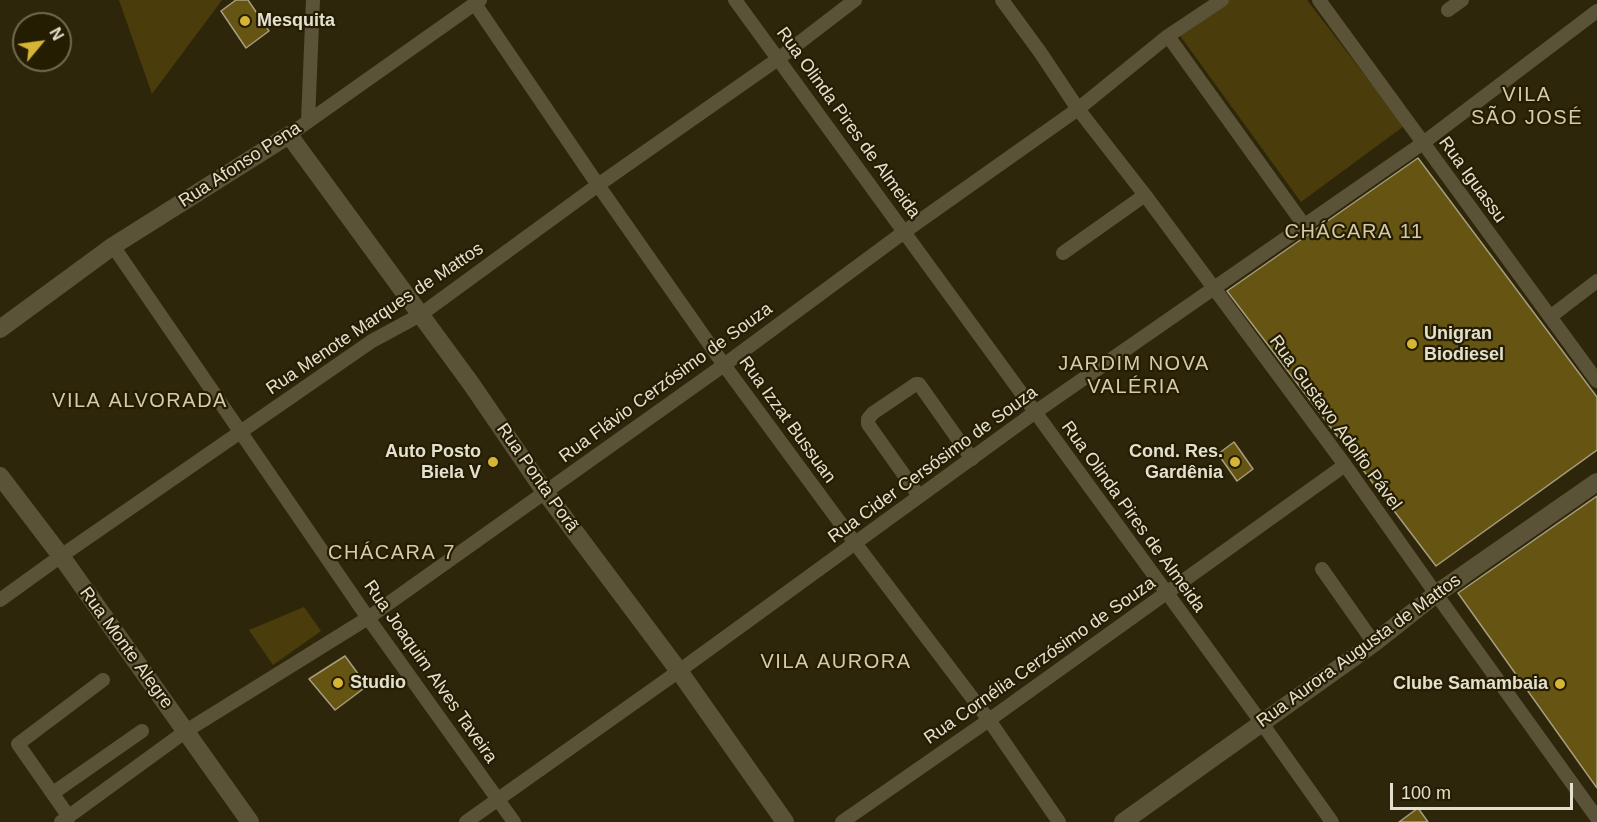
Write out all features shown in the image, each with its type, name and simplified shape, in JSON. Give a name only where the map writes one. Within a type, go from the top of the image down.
[{"type":"street","points":[[308,121],[313,0]]},
{"type":"street","points":[[458,16],[459,0]]},
{"type":"street","name":"Rua Olinda Pires de Almeida","points":[[735,0],[1332,822]]},
{"type":"street","name":"Rua Menote Marques de Mattos","points":[[0,600],[372,341],[420,315],[598,185],[778,59],[855,0]]},
{"type":"street","name":"Rua Gustavo Adolfo Pável","points":[[1002,0],[1078,109],[1145,195],[1345,465],[1597,818]]},
{"type":"street","name":"Rua Flávio Cerzósimo de Souza","points":[[65,819],[186,731],[368,618],[724,365],[904,232],[1078,109],[1167,36],[1222,0]]},
{"type":"street","name":"Rua Iguassu","points":[[1319,0],[1597,381]]},
{"type":"street","points":[[1448,10],[1462,0]]},
{"type":"street","name":"Rua Afonso Pena","points":[[0,329],[113,246],[289,135],[478,2]]},
{"type":"street","name":"Rua Izzat Bussuan","points":[[478,2],[598,185],[724,365],[989,720],[1059,822]]},
{"type":"street","name":"Rua Cider Cersósimo de Souza","points":[[466,822],[679,671],[1034,413],[1423,143],[1597,11]]},
{"type":"street","points":[[1167,36],[1304,225]]},
{"type":"street","name":"Rua Ponta Porã","points":[[289,135],[472,385],[545,492],[679,671],[785,822]]},
{"type":"street","points":[[1063,253],[1145,195]]},
{"type":"street","name":"Rua Joaquim Alves Taveira","points":[[113,246],[368,618],[514,822]]},
{"type":"street","points":[[1550,317],[1597,281]]},
{"type":"street","points":[[919,496],[868,424],[868,419],[873,413],[916,384],[920,384],[972,459]]},
{"type":"street","name":"Rua Cornélia Cerzósimo de Souza","points":[[842,822],[989,720],[1345,465]]},
{"type":"street","name":"Rua Monte Alegre","points":[[0,476],[61,556],[250,822]]},
{"type":"street","name":"Rua Aurora Augusta de Mattos","points":[[1123,822],[1374,643],[1436,594],[1597,482]]},
{"type":"street","points":[[1322,569],[1374,643]]},
{"type":"street","points":[[65,819],[53,794],[18,744],[103,680]]},
{"type":"street","points":[[53,794],[142,731]]},
{"type":"shaded area","points":[[119,0],[222,0],[152,94]]},
{"type":"shaded area","points":[[1223,0],[1307,0],[1404,126],[1301,202],[1178,33]]},
{"type":"shaded area","points":[[304,607],[321,631],[273,665],[249,630]]},
{"type":"building","name":"Mesquita","points":[[236,0],[248,0],[269,31],[246,48],[221,11]]},
{"type":"building","name":"Unigran Biodiesel","points":[[1418,158],[1597,397],[1597,450],[1436,566],[1227,291]]},
{"type":"building","name":"Cond. Res. Gardênia","points":[[1234,442],[1253,469],[1237,481],[1218,454]]},
{"type":"building","name":"Clube Samambaia","points":[[1597,496],[1597,788],[1458,593]]},
{"type":"building","name":"Studio","points":[[345,656],[367,686],[335,710],[309,679]]},
{"type":"building","points":[[1418,808],[1428,822],[1399,822]]},
{"type":"place","name":"Mesquita","points":[[245,21]]},
{"type":"place","name":"Unigran Biodiesel","points":[[1412,344]]},
{"type":"place","name":"Auto Posto Biela V","points":[[493,462]]},
{"type":"place","name":"Cond. Res. Gardênia","points":[[1235,462]]},
{"type":"place","name":"Studio","points":[[338,683]]},
{"type":"place","name":"Clube Samambaia","points":[[1560,684]]},
{"type":"district","name":"VILA SÃO JOSÉ","points":[[1527,106]]},
{"type":"district","name":"CHÁCARA 11","points":[[1354,232]]},
{"type":"district","name":"JARDIM NOVA VALÉRIA","points":[[1134,376]]},
{"type":"district","name":"VILA ALVORADA","points":[[140,401]]},
{"type":"district","name":"CHÁCARA 7","points":[[392,553]]},
{"type":"district","name":"VILA AURORA","points":[[836,662]]}]
